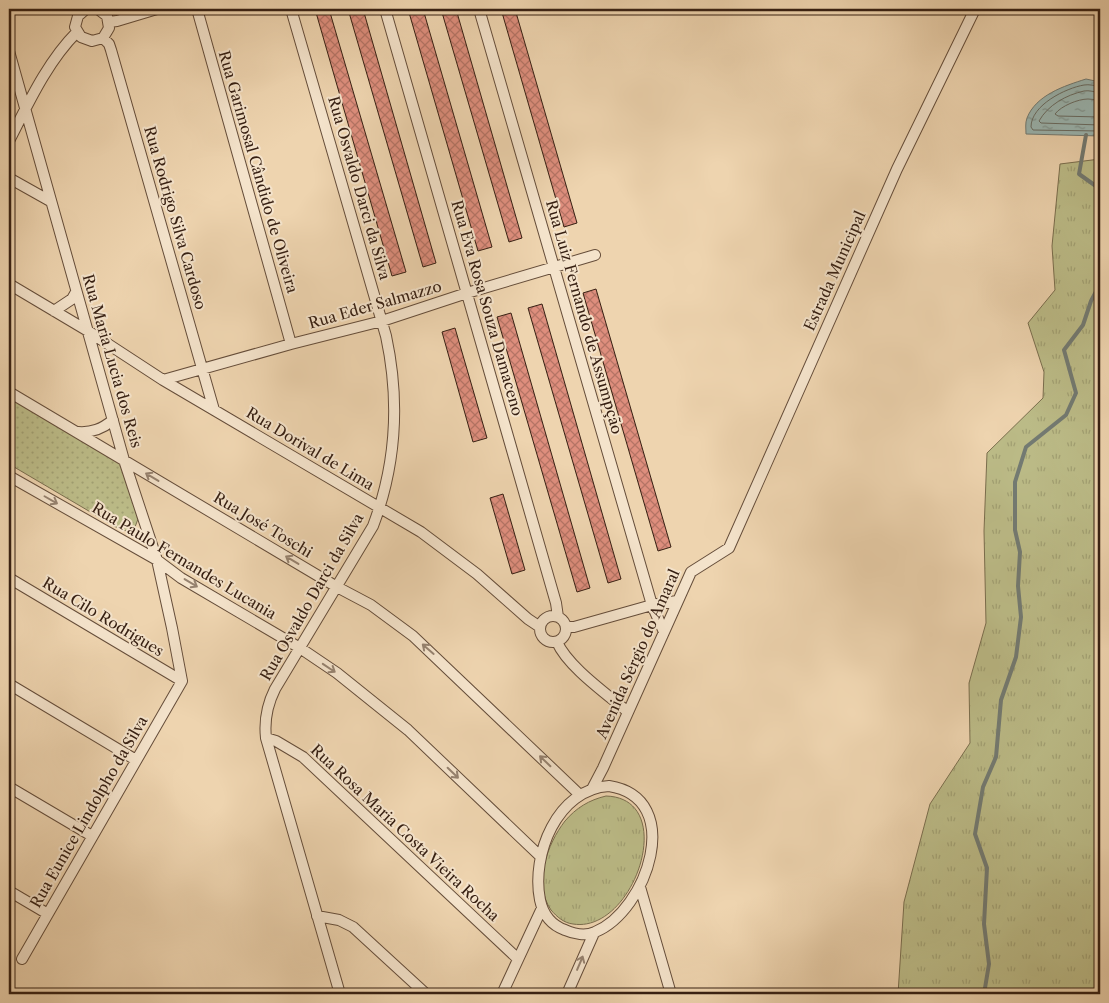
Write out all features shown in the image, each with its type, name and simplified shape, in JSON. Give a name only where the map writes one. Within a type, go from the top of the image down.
[{"type":"street","points":[[81,10],[76,21],[78,32],[86,40],[92,41],[103,38],[109,28],[107,16],[98,9]]},
{"type":"street","points":[[109,22],[157,9]]},
{"type":"street","name":"Rua Garimosal Cândido de Oliveira","points":[[196,9],[291,344]]},
{"type":"street","name":"Rua Osvaldo Darci da Silva","points":[[291,9],[382,321],[393,373],[395,414],[391,460],[380,508],[373,526],[271,697],[266,714],[266,738],[340,994]]},
{"type":"street","name":"Rua Eva Rosa Souza Damaceno","points":[[385,9],[556,602],[558,616]]},
{"type":"street","name":"Rua Luiz Fernando de Assumpção","points":[[479,9],[652,605],[664,632]]},
{"type":"street","name":"Estrada Municipal","points":[[729,548],[897,169],[975,9]]},
{"type":"street","points":[[9,141],[34,93],[65,45],[78,32]]},
{"type":"street","name":"Rua Rodrigo Silva Cardoso","points":[[103,38],[109,44],[111,50],[214,410]]},
{"type":"street","name":"Rua Maria Lucia dos Reis","points":[[9,51],[13,81],[25,110],[124,460],[157,560],[182,681]]},
{"type":"street","points":[[13,81],[34,93]]},
{"type":"street","points":[[9,178],[50,201]]},
{"type":"street","name":"Rua Eder Salmazzo","points":[[163,380],[382,321],[467,293],[595,255]]},
{"type":"street","name":"Rua Dorival de Lima","points":[[9,284],[88,331],[163,380],[421,532],[477,574],[528,620],[540,627]]},
{"type":"street","points":[[54,311],[72,299],[76,292]]},
{"type":"street","name":"Rua José Toschi","points":[[9,392],[371,606],[412,636],[580,795]]},
{"type":"street","points":[[78,432],[97,430],[113,420]]},
{"type":"street","name":"Rua Paulo Fernandes Lucania","points":[[9,476],[157,560],[181,578],[300,648],[337,673],[408,730],[541,857]]},
{"type":"street","name":"Avenida Sérgio do Amaral","points":[[592,789],[690,572],[729,548]]},
{"type":"street","name":"Rua Cilo Rodrigues","points":[[9,578],[182,681]]},
{"type":"street","points":[[566,627],[574,627],[652,605],[677,601]]},
{"type":"street","points":[[558,616],[566,627],[564,636],[557,642],[548,642],[541,636],[540,627],[544,619],[558,616]]},
{"type":"street","points":[[557,642],[561,651],[570,662],[628,712]]},
{"type":"street","name":"Rua Eunice Lindolpho da Silva","points":[[22,959],[182,681]]},
{"type":"street","points":[[9,684],[136,760]]},
{"type":"street","name":"Rua Rosa Maria Costa Vieira Rocha","points":[[266,738],[302,757],[518,959]]},
{"type":"street","points":[[9,787],[92,836]]},
{"type":"street","points":[[600,787],[618,788],[635,796],[645,807],[650,820],[651,848],[649,862],[640,887],[625,909],[594,933],[576,934],[561,929],[550,920],[542,908],[538,883],[541,857],[546,839],[555,822],[571,802],[592,789],[600,787]]},
{"type":"street","points":[[640,887],[671,994]]},
{"type":"street","points":[[9,891],[48,914]]},
{"type":"street","points":[[502,994],[542,908]]},
{"type":"street","points":[[317,916],[339,920],[353,928],[426,994]]},
{"type":"street","points":[[567,994],[594,933]]},
{"type":"green space","points":[[1100,159],[1100,994],[898,994],[904,902],[930,804],[970,743],[969,683],[986,623],[984,531],[987,453],[1043,398],[1044,372],[1028,323],[1055,290],[1052,246],[1060,164]]},
{"type":"green space","points":[[9,398],[121,462],[138,519],[135,527],[128,531],[121,530],[9,464]]},
{"type":"green space","points":[[606,796],[628,802],[641,818],[644,840],[640,864],[630,888],[614,909],[595,921],[573,924],[564,921],[556,915],[546,900],[543,888],[544,864],[558,830],[565,821],[583,805]]},
{"type":"water","points":[[1086,79],[1100,82],[1100,136],[1026,134],[1027,118],[1037,103],[1060,88]]},
{"type":"building","points":[[315,9],[329,9],[406,272],[392,276]]},
{"type":"building","points":[[348,9],[363,9],[436,263],[423,267]]},
{"type":"building","points":[[408,9],[423,9],[492,247],[478,251]]},
{"type":"building","points":[[441,9],[456,9],[522,238],[509,242]]},
{"type":"building","points":[[501,9],[515,9],[577,223],[564,227]]},
{"type":"building","points":[[596,289],[671,547],[658,551],[583,293]]},
{"type":"building","points":[[542,304],[621,579],[608,583],[528,308]]},
{"type":"building","points":[[511,313],[590,588],[577,592],[497,317]]},
{"type":"building","points":[[455,328],[487,438],[473,442],[442,332]]},
{"type":"building","points":[[503,494],[525,570],[512,574],[490,498]]},
{"type":"waterway","points":[[1086,135],[1079,174],[1100,189]]},
{"type":"waterway","points":[[984,994],[989,964],[984,924],[987,868],[975,834],[983,787],[996,757],[1001,700],[1016,657],[1021,617],[1018,586],[1020,552],[1015,530],[1015,482],[1026,447],[1066,415],[1076,393],[1064,350],[1083,325],[1091,301],[1100,284]]}]
